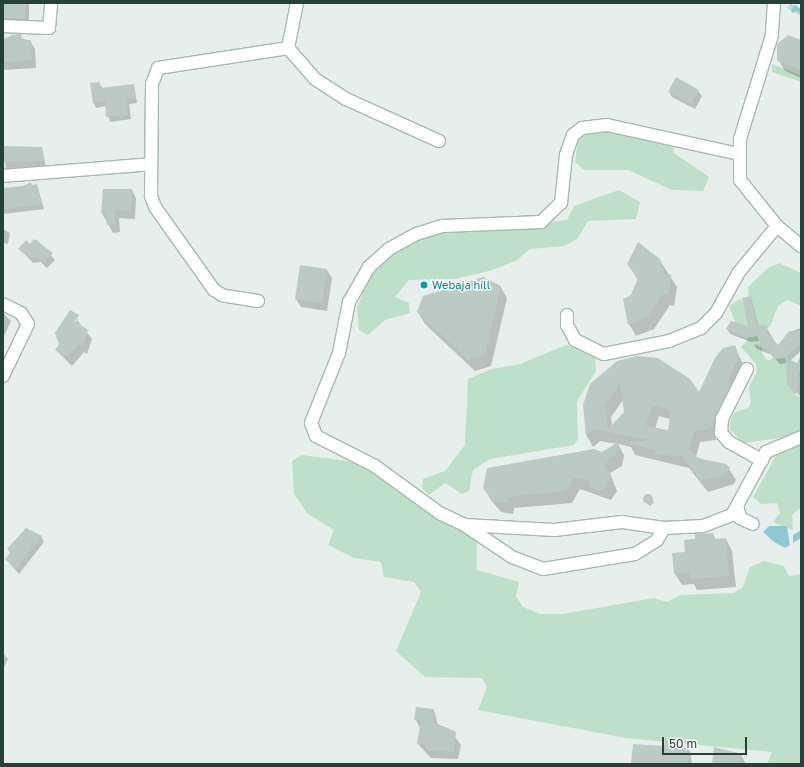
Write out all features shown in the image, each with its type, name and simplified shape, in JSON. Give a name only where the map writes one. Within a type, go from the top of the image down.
[{"type":"street","points":[[3,26],[49,28],[51,3]]},
{"type":"street","points":[[288,48],[297,3]]},
{"type":"street","points":[[774,3],[772,34],[738,154],[744,186],[777,226],[801,246]]},
{"type":"street","points":[[288,48],[315,79],[346,99],[439,141]]},
{"type":"street","points":[[258,301],[222,295],[208,283],[155,207],[152,164],[155,70],[288,48]]},
{"type":"street","points":[[664,528],[657,540],[635,554],[543,569],[512,557],[465,525],[441,514],[375,466],[316,436],[311,423],[339,353],[350,302],[369,267],[389,249],[416,234],[443,226],[541,222],[561,203],[566,155],[573,134],[582,128],[607,125],[738,154]]},
{"type":"street","points":[[3,176],[152,164]]},
{"type":"street","points":[[567,315],[567,325],[575,340],[604,354],[676,339],[701,328],[716,313],[739,272],[777,226]]},
{"type":"street","points":[[3,304],[21,313],[28,324],[3,376]]},
{"type":"street","points":[[747,369],[722,419],[721,433],[728,442],[762,460]]},
{"type":"street","points":[[465,525],[554,530],[622,522],[664,528],[722,522],[738,509],[762,460],[770,449],[801,437]]},
{"type":"street","points":[[738,509],[740,518],[753,524]]},
{"type":"green space","points":[[791,3],[801,11],[801,16],[787,8]]},
{"type":"green space","points":[[772,64],[801,75],[801,82],[772,72]]},
{"type":"green space","points":[[616,122],[673,141],[674,153],[709,177],[703,191],[672,190],[628,170],[584,170],[575,162],[578,141],[589,132],[607,132]]},
{"type":"green space","points":[[619,190],[640,202],[636,219],[588,221],[578,238],[565,246],[530,249],[517,260],[493,270],[455,279],[409,280],[395,297],[409,303],[410,313],[385,320],[368,335],[359,330],[357,308],[368,280],[390,255],[427,234],[567,220],[574,206]]},
{"type":"green space","points":[[779,263],[801,273],[801,306],[787,300],[778,306],[770,327],[764,330],[762,354],[768,361],[780,354],[786,360],[796,383],[794,395],[801,397],[801,435],[744,443],[730,430],[730,421],[735,412],[748,408],[751,403],[749,387],[757,372],[756,364],[741,347],[747,341],[747,334],[737,327],[729,306],[740,299],[750,314],[748,287],[768,268]]},
{"type":"green space","points":[[566,345],[595,356],[596,371],[577,401],[578,439],[574,445],[490,459],[473,470],[469,491],[462,494],[445,483],[429,495],[422,488],[423,479],[445,471],[465,445],[468,379],[492,369],[520,364]]},
{"type":"green space","points":[[801,443],[801,507],[792,515],[793,530],[773,522],[780,513],[777,503],[761,504],[753,497],[777,454]]},
{"type":"green space","points":[[302,455],[361,463],[439,518],[477,539],[477,570],[519,582],[516,596],[523,607],[540,614],[562,614],[654,598],[667,602],[681,595],[734,593],[743,587],[750,567],[764,561],[784,566],[789,576],[801,574],[801,764],[767,764],[772,752],[626,738],[478,710],[487,687],[482,678],[425,677],[396,651],[421,592],[414,582],[384,577],[381,562],[354,558],[328,545],[334,530],[308,514],[294,494],[292,461]]},
{"type":"water","points":[[801,521],[801,538],[793,543],[793,535],[800,531]]},
{"type":"water","points":[[769,526],[787,526],[790,545],[785,548],[774,542],[763,532]]},
{"type":"building","points":[[3,3],[27,3],[24,19],[3,18]]},
{"type":"building","points":[[21,34],[22,40],[31,40],[32,60],[3,62],[3,39]]},
{"type":"building","points":[[788,35],[801,40],[801,70],[777,60],[777,44]]},
{"type":"building","points":[[676,77],[699,90],[692,104],[668,92]]},
{"type":"building","points":[[100,82],[100,88],[134,84],[135,98],[127,99],[128,115],[106,117],[105,101],[93,103],[90,83]]},
{"type":"building","points":[[3,146],[42,147],[44,161],[3,162]]},
{"type":"building","points":[[31,182],[32,185],[37,184],[42,204],[3,210],[3,188],[23,186]]},
{"type":"building","points":[[103,189],[132,189],[131,211],[114,210],[116,224],[107,225],[105,213],[101,213]]},
{"type":"building","points":[[34,239],[53,253],[44,263],[37,257],[29,258],[18,249],[26,240],[30,244]]},
{"type":"building","points":[[638,242],[660,259],[664,274],[671,275],[670,286],[668,295],[663,294],[647,317],[628,325],[623,299],[631,295],[638,278],[627,264]]},
{"type":"building","points":[[300,265],[327,269],[322,303],[295,299]]},
{"type":"building","points":[[483,277],[501,286],[485,355],[468,360],[417,312],[423,296]]},
{"type":"building","points":[[751,296],[757,324],[767,326],[768,334],[778,345],[789,331],[801,331],[801,344],[785,358],[774,359],[769,350],[753,344],[760,343],[757,336],[747,338],[726,329],[731,321],[748,326],[742,298]]},
{"type":"building","points":[[70,310],[79,315],[75,321],[88,330],[83,346],[79,344],[67,357],[55,350],[59,344],[55,333]]},
{"type":"building","points":[[735,345],[739,356],[728,382],[731,384],[710,429],[694,431],[689,449],[697,458],[726,464],[730,468],[725,475],[701,481],[682,456],[654,455],[656,451],[628,443],[648,440],[594,429],[586,436],[583,405],[590,384],[617,361],[637,356],[658,358],[690,379],[699,392],[715,358],[723,348]],"holes":[[[620,384],[624,412],[608,429],[605,405]],[[652,405],[671,411],[668,430],[646,426]]]},
{"type":"building","points":[[800,357],[796,395],[787,384],[786,358],[797,363]]},
{"type":"building","points":[[618,442],[616,455],[604,462],[611,478],[604,489],[599,491],[590,487],[590,481],[574,478],[566,491],[508,497],[507,503],[493,501],[483,488],[487,468],[594,449],[602,452]]},
{"type":"building","points":[[646,494],[650,494],[652,495],[652,503],[646,504],[643,501],[643,497]]},
{"type":"building","points":[[26,528],[42,536],[16,569],[5,559],[11,552],[7,549]]},
{"type":"building","points":[[713,533],[714,539],[726,538],[729,576],[690,579],[689,573],[674,574],[672,553],[685,552],[684,540],[695,539],[695,534]]},
{"type":"building","points":[[416,707],[434,709],[433,722],[456,732],[454,752],[426,750],[426,745],[417,744],[421,720],[414,720]]},
{"type":"building","points":[[665,740],[690,750],[688,764],[631,763],[633,744],[664,746]]},
{"type":"building","points":[[714,747],[742,754],[739,764],[712,764]]},
{"type":"waterway","points":[[793,11],[795,8],[801,11]]},
{"type":"place","name":"Webaja hill","points":[[424,285]]}]
